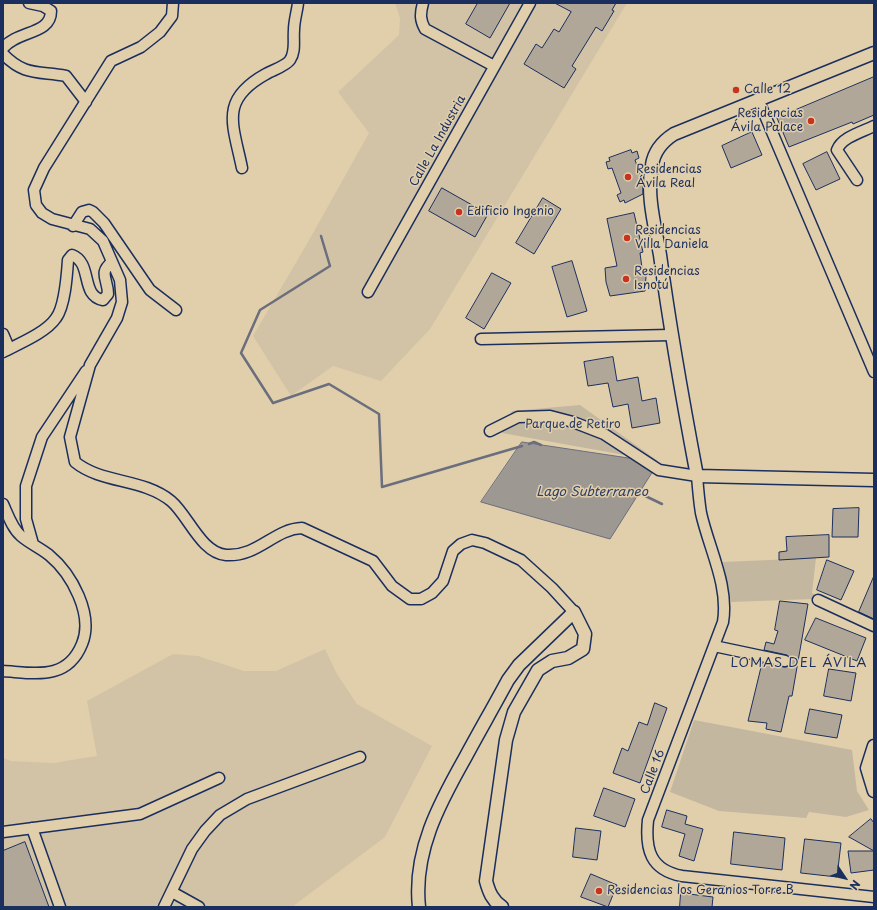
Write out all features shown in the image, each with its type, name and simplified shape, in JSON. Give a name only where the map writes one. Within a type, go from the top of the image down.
[{"type":"street","points":[[3,48],[9,41],[46,27],[51,19],[51,12],[43,6],[30,3]]},
{"type":"street","points":[[33,544],[26,519],[26,486],[42,437],[90,365],[116,318],[122,302],[120,280],[102,240],[90,229],[52,219],[42,213],[36,205],[34,190],[44,168],[111,61],[141,47],[160,32],[172,16],[173,3]]},
{"type":"street","points":[[242,168],[233,121],[234,103],[243,92],[259,78],[289,63],[294,54],[294,30],[298,3]]},
{"type":"street","points":[[423,3],[420,14],[421,22],[426,30],[494,66]]},
{"type":"street","name":"Calle La Industria","points":[[368,292],[530,3]]},
{"type":"street","points":[[697,476],[671,335],[651,206],[652,164],[665,139],[758,99],[874,53]]},
{"type":"street","points":[[3,54],[20,68],[36,74],[66,76],[86,102]]},
{"type":"street","points":[[758,99],[874,372]]},
{"type":"street","points":[[857,180],[837,150],[839,144],[874,126]]},
{"type":"street","points":[[74,226],[82,212],[89,210],[93,212],[104,223],[150,290],[176,310]]},
{"type":"street","points":[[3,334],[6,350],[49,326],[56,318],[65,287],[68,260],[72,255],[77,257],[85,269],[88,287],[92,294],[98,299],[103,300],[108,294],[108,285],[104,274],[105,267],[112,262]]},
{"type":"street","points":[[482,339],[671,335]]},
{"type":"street","points":[[90,365],[70,437],[75,462],[84,470],[152,490],[170,500],[184,514],[191,528],[212,549],[224,555],[242,555],[290,528],[302,528],[373,561],[392,586],[402,595],[410,599],[421,599],[432,593],[443,581],[453,551],[462,544],[472,540],[485,543],[520,560],[552,588],[574,612],[586,634],[583,650],[568,658],[552,661],[538,670],[514,712],[506,740],[486,881],[490,893],[496,903],[502,907]]},
{"type":"street","points":[[490,431],[518,417],[550,416],[573,422],[604,434],[659,470],[697,476],[874,480]]},
{"type":"street","name":"Calle 16","points":[[697,476],[701,512],[720,580],[725,609],[723,622],[648,820],[646,835],[648,848],[653,858],[668,874],[874,897]]},
{"type":"street","points":[[3,504],[13,526],[21,536],[50,556],[70,580],[84,609],[86,634],[80,648],[62,669],[51,673],[3,671]]},
{"type":"street","points":[[818,600],[874,626]]},
{"type":"street","points":[[419,907],[417,893],[420,867],[426,837],[438,806],[508,680],[519,665],[574,612]]},
{"type":"street","points":[[714,646],[785,661]]},
{"type":"street","points":[[874,746],[867,768],[874,791]]},
{"type":"street","points":[[164,907],[192,849],[205,830],[220,815],[247,799],[360,757]]},
{"type":"street","points":[[3,832],[140,814],[219,778]]},
{"type":"street","points":[[32,828],[60,907]]},
{"type":"street","points":[[172,892],[199,907]]},
{"type":"shaded area","points":[[395,3],[627,3],[430,329],[381,381],[333,366],[291,396],[253,336],[369,133],[338,92],[399,35],[400,18]]},
{"type":"shaded area","points":[[325,649],[337,674],[357,704],[432,746],[385,837],[292,907],[3,907],[3,758],[11,761],[53,763],[97,756],[87,701],[173,654],[198,656],[244,671],[276,671]]},
{"type":"green space","name":"Parque de Retiro","points":[[580,405],[658,461],[502,433],[512,411]]},
{"type":"green space","points":[[816,558],[812,593],[815,595],[813,599],[731,602],[723,562]]},
{"type":"green space","points":[[694,720],[852,750],[857,791],[869,810],[846,817],[809,812],[806,818],[719,811],[670,792]]},
{"type":"water","name":"Lago Subterraneo","points":[[522,442],[635,459],[653,471],[610,539],[481,502]]},
{"type":"building","points":[[478,3],[510,3],[490,38],[466,24]]},
{"type":"building","points":[[555,3],[616,3],[612,10],[614,11],[602,31],[596,27],[572,66],[576,69],[564,88],[524,64],[536,44],[542,48],[554,29],[559,32],[571,12]]},
{"type":"building","points":[[874,77],[874,115],[853,124],[852,122],[789,147],[777,118]]},
{"type":"building","points":[[752,132],[762,155],[731,168],[722,146]]},
{"type":"building","name":"Residencias Ávila Real","points":[[631,150],[632,153],[637,151],[639,158],[635,160],[643,182],[643,194],[625,203],[624,200],[620,202],[617,195],[621,193],[612,168],[608,169],[606,162],[610,161],[609,158]]},
{"type":"building","points":[[827,152],[840,179],[816,190],[803,164]]},
{"type":"building","name":"Edificio Ingenio","points":[[442,188],[488,214],[475,237],[429,211]]},
{"type":"building","points":[[543,198],[561,209],[534,254],[516,243]]},
{"type":"building","points":[[634,213],[643,252],[640,253],[642,268],[646,276],[645,291],[610,296],[606,282],[605,268],[617,266],[607,219]]},
{"type":"building","points":[[572,261],[587,311],[567,317],[552,267]]},
{"type":"building","points":[[492,273],[511,283],[484,329],[466,318]]},
{"type":"building","points":[[613,357],[617,381],[638,377],[642,401],[656,398],[660,423],[632,428],[628,404],[613,407],[608,383],[588,386],[584,362]]},
{"type":"building","points":[[859,508],[858,537],[832,537],[833,509]]},
{"type":"building","points":[[829,535],[829,557],[779,560],[779,552],[787,551],[786,537]]},
{"type":"building","points":[[827,560],[854,571],[841,600],[817,590]]},
{"type":"building","points":[[874,576],[874,619],[859,612]]},
{"type":"building","points":[[780,601],[808,604],[792,696],[789,696],[781,732],[766,729],[767,723],[748,721],[762,663],[784,667],[790,666],[791,663],[791,659],[787,655],[764,650],[766,642],[774,644],[778,631],[775,630]]},
{"type":"building","points":[[816,618],[866,638],[857,661],[805,640]]},
{"type":"building","points":[[829,669],[856,673],[851,701],[824,696]]},
{"type":"building","points":[[655,703],[667,708],[640,783],[613,773],[622,748],[628,751],[639,722],[647,725]]},
{"type":"building","points":[[810,709],[842,715],[837,738],[805,733]]},
{"type":"building","points":[[604,788],[635,799],[625,827],[594,816]]},
{"type":"building","points":[[667,810],[687,816],[685,824],[703,829],[694,861],[679,856],[685,834],[662,827]]},
{"type":"building","points":[[871,819],[874,823],[874,851],[849,837]]},
{"type":"building","points":[[576,828],[601,831],[597,860],[573,857]]},
{"type":"building","points":[[734,832],[785,838],[782,870],[731,864]]},
{"type":"building","points":[[805,839],[841,843],[837,877],[801,873]]},
{"type":"building","points":[[25,842],[49,907],[3,907],[3,851]]},
{"type":"building","points":[[848,851],[874,851],[874,870],[851,873]]},
{"type":"building","name":"Residencias los Geranios Torre B","points":[[591,874],[617,885],[608,907],[581,897]]},
{"type":"building","points":[[681,893],[713,897],[712,907],[680,907]]},
{"type":"waterway","points":[[321,236],[330,266],[260,310],[241,353],[273,403],[329,384],[379,414],[382,487],[522,446]]},
{"type":"waterway","points":[[529,444],[534,442],[541,445]]},
{"type":"waterway","points":[[637,492],[662,504]]},
{"type":"place","name":"Calle 12","points":[[736,90]]},
{"type":"place","name":"Residencias Ávila Palace","points":[[811,121]]},
{"type":"place","name":"Residencias Ávila Real","points":[[628,177]]},
{"type":"place","name":"Edificio Ingenio","points":[[459,212]]},
{"type":"place","name":"Residencias Villa Daniela","points":[[627,238]]},
{"type":"place","name":"Residencias Isnotú","points":[[626,279]]},
{"type":"place","name":"Residencias los Geranios Torre B","points":[[599,891]]},
{"type":"district","name":"LOMAS DEL ÁVILA","points":[[799,663]]}]
